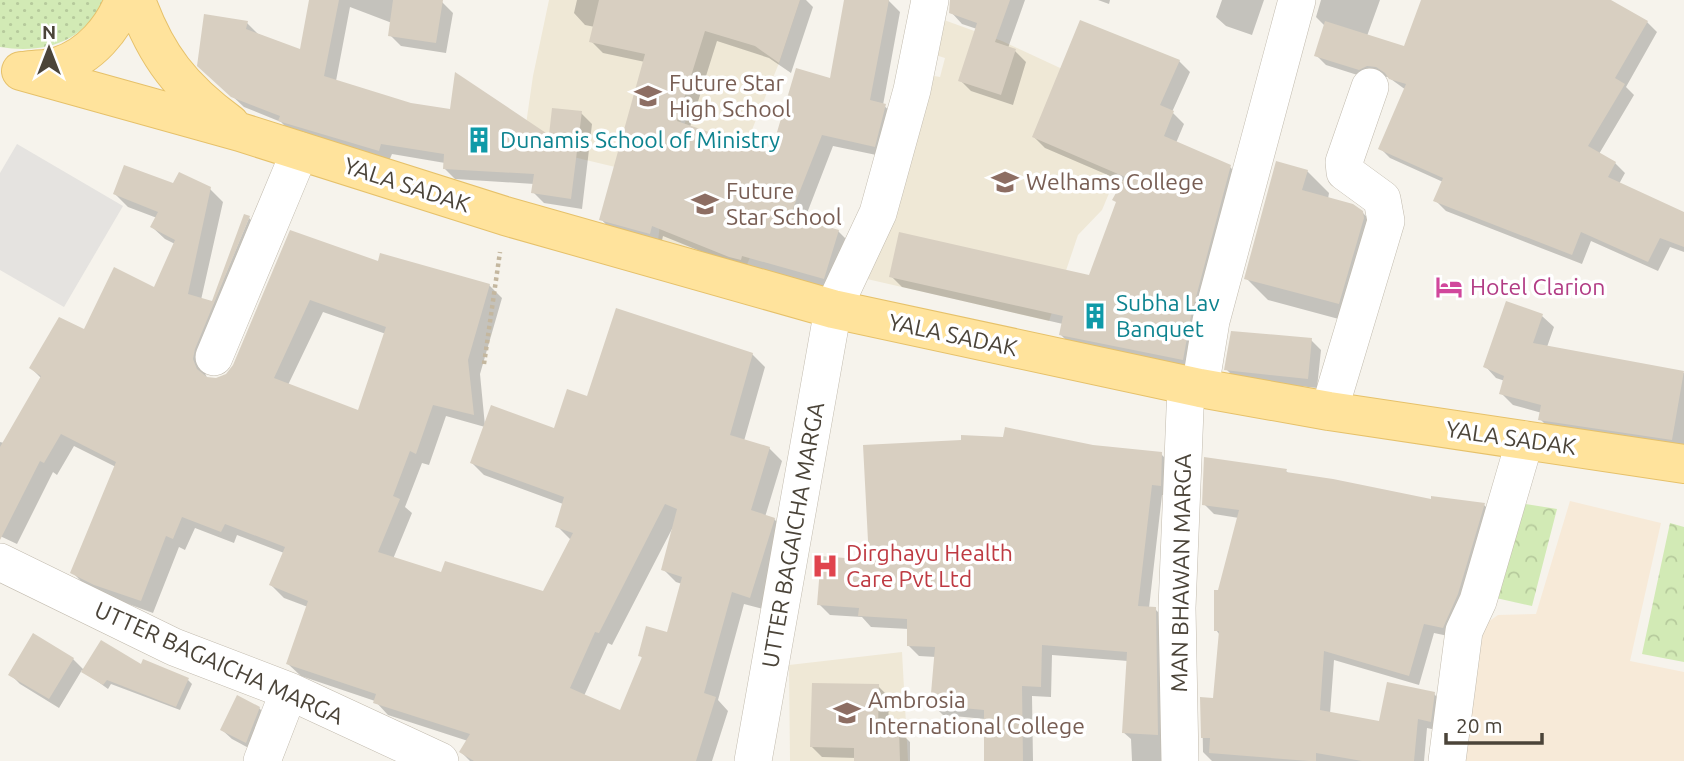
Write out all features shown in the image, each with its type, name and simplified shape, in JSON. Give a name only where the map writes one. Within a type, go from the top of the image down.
[{"type":"main road","points":[[10,69],[59,66],[92,48],[117,20],[124,0]]},
{"type":"main road","points":[[136,0],[146,30],[171,70],[200,102],[240,132]]},
{"type":"main road","name":"YALA SADAK","points":[[10,69],[240,132],[505,216],[833,309],[1193,387],[1329,411],[1684,464]]},
{"type":"street","name":"UTTER BAGAICHA MARGA","points":[[753,761],[833,309],[878,213],[912,90],[930,0]]},
{"type":"street","name":"MAN BHAWAN MARGA","points":[[1180,761],[1177,608],[1193,387],[1297,0]]},
{"type":"street","points":[[1329,411],[1386,220],[1382,199],[1345,172],[1344,162],[1370,87]]},
{"type":"street","points":[[214,357],[300,151]]},
{"type":"street","points":[[1447,761],[1464,631],[1478,601],[1525,440]]},
{"type":"street","name":"UTTER BAGAICHA MARGA","points":[[0,562],[174,648],[289,691],[440,761]]},
{"type":"street","points":[[262,761],[289,691]]},
{"type":"path","points":[[484,363],[505,216]]},
{"type":"shaded area","name":"Future Star High School","points":[[549,0],[800,0],[779,63],[745,147],[768,215],[743,274],[658,241],[666,171],[686,120],[692,121],[683,117],[653,176],[523,145],[533,76]]},
{"type":"shaded area","name":"Welhams College","points":[[944,20],[1002,41],[1129,100],[1125,155],[1102,210],[1078,235],[1049,321],[867,279],[929,75],[940,77],[945,58],[932,54]]},
{"type":"shaded area","points":[[17,144],[123,206],[64,307],[0,270],[0,173]]},
{"type":"shaded area","points":[[1570,501],[1661,523],[1630,661],[1684,672],[1684,761],[1459,761],[1478,629],[1498,615],[1536,614]]},
{"type":"shaded area","name":"Ambrosia International College","points":[[902,652],[908,761],[790,761],[789,665]]},
{"type":"green space","points":[[0,0],[103,0],[95,15],[73,36],[46,47],[16,49],[0,47]]},
{"type":"green space","points":[[1519,503],[1557,509],[1532,606],[1496,598]]},
{"type":"green space","points":[[1670,523],[1684,527],[1684,662],[1642,654]]},
{"type":"building","points":[[309,0],[339,0],[324,76],[411,103],[450,109],[455,72],[549,135],[552,108],[582,111],[571,199],[531,193],[534,174],[443,169],[444,154],[381,144],[379,151],[278,121],[280,116],[231,97],[197,66],[204,14],[248,21],[246,29],[300,49]]},
{"type":"building","points":[[393,0],[443,0],[436,43],[388,36]]},
{"type":"building","points":[[599,0],[800,0],[779,63],[755,46],[705,31],[677,121],[764,151],[765,147],[772,149],[796,68],[830,78],[844,0],[889,0],[870,100],[886,104],[875,147],[822,135],[790,216],[839,230],[824,279],[742,256],[741,260],[729,257],[652,226],[650,234],[599,220],[645,54],[589,42]]},
{"type":"building","points":[[950,0],[1010,0],[995,42],[1016,49],[1001,95],[958,81],[977,23],[949,13]]},
{"type":"building","points":[[1421,0],[1611,0],[1648,21],[1615,78],[1625,84],[1588,146],[1616,162],[1608,177],[1684,212],[1684,247],[1660,238],[1648,262],[1581,232],[1572,255],[1433,201],[1443,178],[1378,149],[1406,84],[1389,79],[1376,67],[1367,66],[1359,70],[1314,56],[1325,21],[1404,46]]},
{"type":"building","points":[[1080,20],[1180,60],[1160,105],[1174,111],[1164,136],[1231,165],[1191,316],[1183,360],[1059,335],[1063,316],[889,277],[899,232],[1089,275],[1116,202],[1112,200],[1125,177],[1032,137]]},
{"type":"building","points":[[1276,161],[1308,170],[1302,190],[1353,204],[1363,211],[1364,218],[1339,304],[1244,279]]},
{"type":"building","points":[[124,165],[173,183],[179,172],[211,187],[188,294],[212,301],[244,214],[250,216],[195,349],[193,359],[197,369],[207,377],[216,378],[226,374],[233,365],[290,230],[378,261],[380,253],[490,284],[468,360],[474,415],[433,405],[416,454],[410,451],[393,496],[400,499],[378,552],[441,572],[445,561],[543,591],[573,533],[555,527],[564,497],[470,463],[491,405],[554,428],[567,389],[587,396],[616,308],[753,353],[730,435],[770,447],[751,510],[775,518],[750,598],[732,592],[704,693],[716,697],[696,761],[474,761],[459,752],[470,734],[373,703],[376,694],[286,664],[308,601],[269,585],[285,547],[225,524],[221,532],[182,517],[173,539],[166,536],[141,601],[94,585],[70,573],[116,462],[61,434],[44,463],[40,461],[0,540],[0,447],[41,376],[29,368],[59,317],[84,329],[114,267],[154,287],[175,240],[150,227],[158,212],[113,194]],"holes":[[[310,300],[386,327],[358,410],[274,378]],[[665,504],[677,509],[661,570],[682,577],[667,632],[646,626],[638,656],[642,657],[620,710],[570,688],[595,632],[599,633]]]},
{"type":"building","points":[[1506,301],[1543,314],[1533,343],[1684,371],[1672,440],[1538,420],[1541,405],[1499,394],[1504,376],[1483,367]]},
{"type":"building","points":[[1231,331],[1312,338],[1308,379],[1224,370]]},
{"type":"building","points":[[1005,427],[1093,445],[1162,452],[1161,486],[1152,485],[1138,606],[1156,607],[1158,735],[1122,733],[1127,652],[1042,645],[1041,687],[1022,686],[1023,761],[984,761],[984,710],[930,705],[935,647],[907,646],[907,619],[858,616],[859,608],[817,605],[821,556],[869,560],[863,445],[961,440],[961,435],[1003,437]]},
{"type":"building","points":[[1204,457],[1287,469],[1286,472],[1431,499],[1431,496],[1485,503],[1458,594],[1443,628],[1424,624],[1409,676],[1324,651],[1320,710],[1379,721],[1387,682],[1435,692],[1431,722],[1418,719],[1414,761],[1362,761],[1316,753],[1316,761],[1209,753],[1210,738],[1201,738],[1200,697],[1213,698],[1219,631],[1214,631],[1214,590],[1218,590],[1239,510],[1202,505]]},
{"type":"building","points":[[33,633],[74,658],[49,699],[8,675]]},
{"type":"building","points":[[101,640],[141,664],[143,659],[189,678],[176,707],[107,680],[103,685],[81,672]]},
{"type":"building","points":[[812,683],[879,684],[878,729],[899,729],[900,761],[854,761],[854,748],[810,747]]},
{"type":"building","points":[[237,695],[260,707],[246,743],[220,730]]},
{"type":"place","name":"Future Star High School","points":[[648,96]]},
{"type":"place","name":"Dunamis School of Ministry","points":[[479,140]]},
{"type":"place","name":"Welhams College","points":[[1005,182]]},
{"type":"place","name":"Future Star School","points":[[705,204]]},
{"type":"place","name":"Hotel Clarion","points":[[1449,287]]},
{"type":"place","name":"Subha Lav Banquet","points":[[1095,316]]},
{"type":"place","name":"Dirghayu Health Care Pvt Ltd","points":[[825,566]]},
{"type":"place","name":"Ambrosia International College","points":[[847,713]]}]
